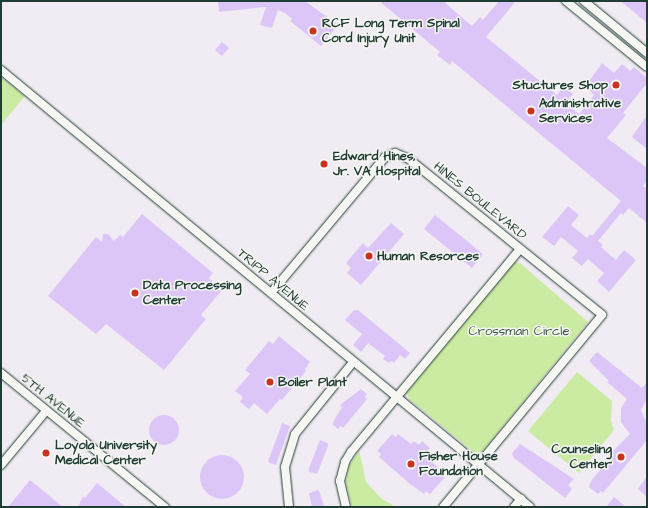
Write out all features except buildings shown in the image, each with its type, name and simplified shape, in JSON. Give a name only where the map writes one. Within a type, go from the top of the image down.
[{"type":"street","points":[[566,1],[647,67]]},
{"type":"street","points":[[584,1],[647,53]]},
{"type":"street","name":"TRIPP AVENUE","points":[[1,70],[530,507]]},
{"type":"street","name":"HINES BOULEVARD","points":[[271,293],[385,157],[395,153],[409,159],[602,315],[477,464]]},
{"type":"street","points":[[346,507],[340,481],[345,462],[520,248]]},
{"type":"street","points":[[289,507],[285,485],[285,467],[296,434],[353,362]]},
{"type":"street","name":"5TH AVENUE","points":[[1,374],[164,507]]},
{"type":"street","points":[[1,465],[46,411]]},
{"type":"street","points":[[443,507],[477,464]]},
{"type":"street","points":[[514,507],[521,499]]},
{"type":"green space","points":[[1,77],[25,96],[1,125]]},
{"type":"green space","name":"Crossman Circle","points":[[514,262],[520,263],[588,322],[483,451],[475,453],[409,399],[406,391]]},
{"type":"green space","points":[[577,372],[612,401],[611,421],[614,430],[579,473],[528,431]]},
{"type":"green space","points":[[359,450],[366,482],[382,499],[396,507],[352,507],[346,482],[349,466]]},
{"type":"place","name":"RCF Long Term Spinal Cord Injury Unit","points":[[313,31]]},
{"type":"place","name":"Stuctures Shop","points":[[616,85]]},
{"type":"place","name":"Administrative Services","points":[[531,111]]},
{"type":"place","name":"Edward Hines, Jr. VA Hospital","points":[[324,164]]},
{"type":"place","name":"Human Resorces","points":[[369,256]]},
{"type":"place","name":"Data Processing Center","points":[[135,293]]},
{"type":"place","name":"Boiler Plant","points":[[270,382]]},
{"type":"place","name":"Loyola University Medical Center","points":[[46,453]]},
{"type":"place","name":"Counseling Center","points":[[621,457]]},
{"type":"place","name":"Fisher House Foundation","points":[[411,464]]}]
